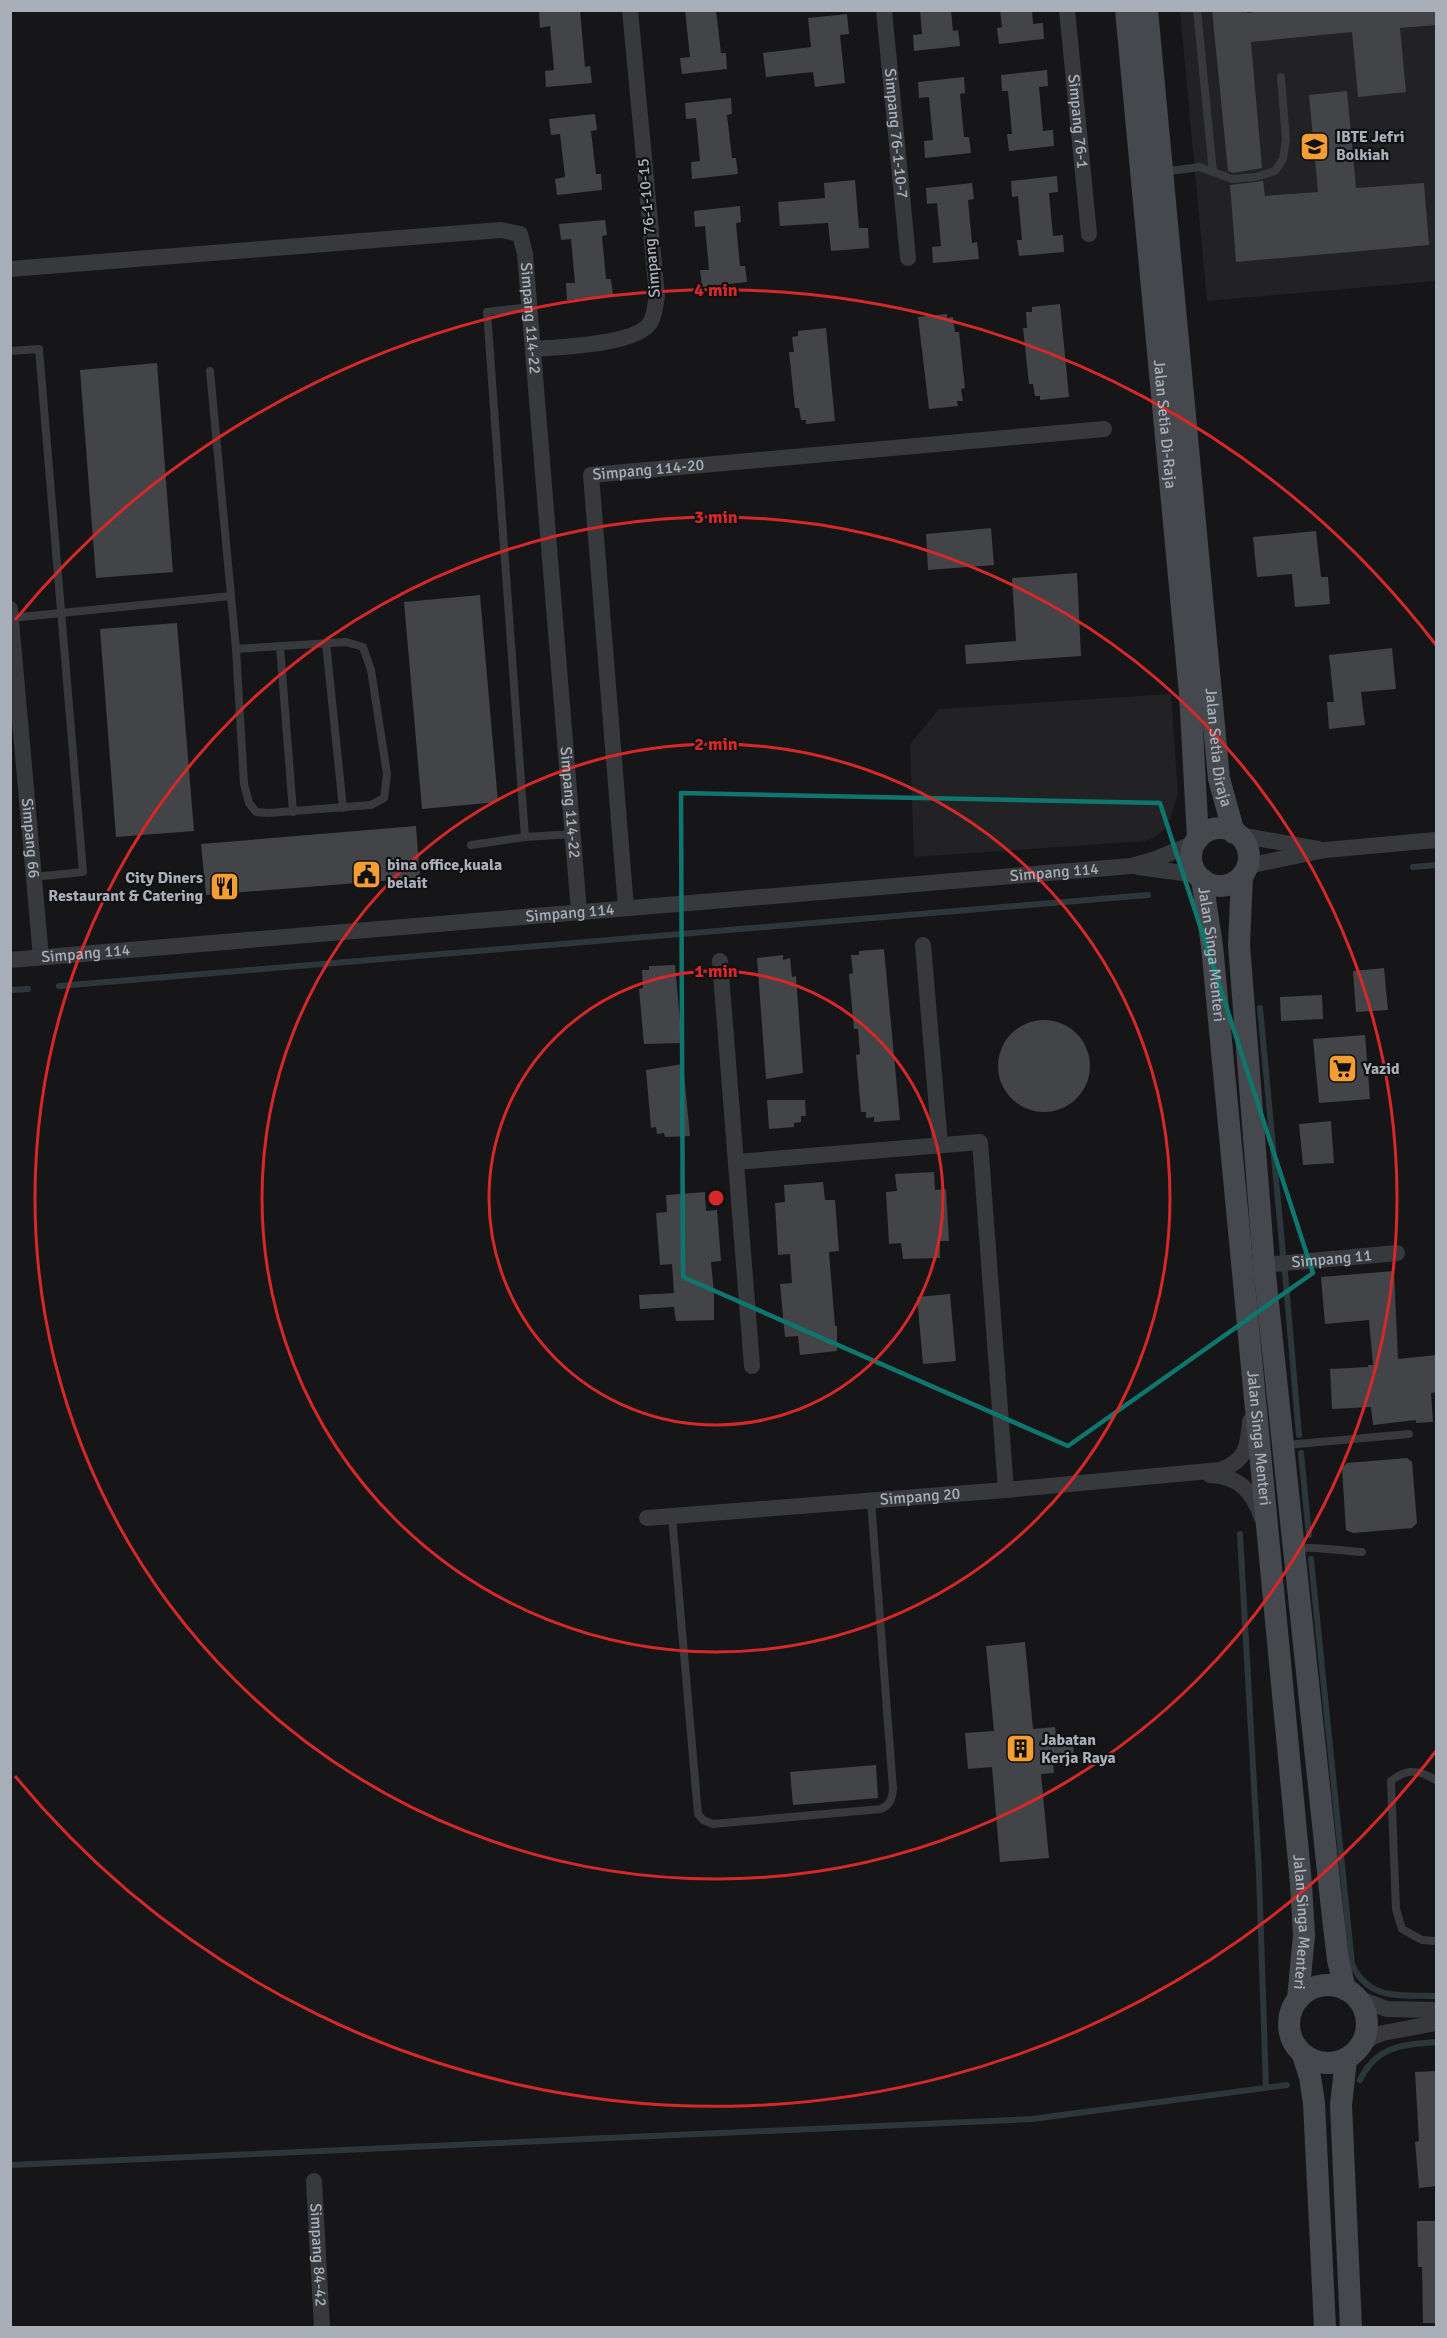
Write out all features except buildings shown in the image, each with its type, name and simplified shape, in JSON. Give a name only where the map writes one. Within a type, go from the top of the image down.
[{"type":"main road","name":"Jalan Setia Di-Raja","points":[[1126,10],[1190,694],[1197,841]]},
{"type":"main road","name":"Jalan Setia Di-Raja","points":[[1147,10],[1207,661]]},
{"type":"main road","name":"Jalan Setia Diraja","points":[[1207,661],[1219,779],[1237,834]]},
{"type":"main road","points":[[1212,829],[1223,829],[1237,834],[1247,849],[1245,871],[1233,883],[1222,886],[1212,885],[1200,877],[1192,860],[1197,841],[1212,829]]},
{"type":"main road","name":"Jalan Singa Menteri","points":[[1245,871],[1239,945],[1264,1265],[1335,1939],[1351,1994]]},
{"type":"main road","name":"Jalan Singa Menteri","points":[[1200,877],[1212,946],[1301,1884],[1303,1958],[1298,1999]]},
{"type":"main road","points":[[1325,2328],[1314,2103],[1303,2055],[1293,2043],[1289,2028],[1291,2012],[1298,1999],[1308,1990],[1333,1985],[1351,1994],[1364,2010],[1367,2024],[1365,2037],[1352,2054],[1341,2105],[1351,2328]]},
{"type":"main road","points":[[1303,2055],[1317,2062],[1332,2064],[1352,2054]]},
{"type":"street","name":"Simpang 76-1-10-15","points":[[533,349],[620,340],[650,325],[654,313],[657,296],[630,10]]},
{"type":"street","name":"Simpang 76-1-10-7","points":[[884,10],[908,258]]},
{"type":"street","name":"Simpang 76-1","points":[[1067,10],[1089,234]]},
{"type":"street","name":"Simpang 114-22","points":[[10,269],[501,230],[520,234],[525,254],[530,307],[579,912]]},
{"type":"street","name":"Simpang 114-20","points":[[626,908],[591,475],[1104,429]]},
{"type":"street","name":"Simpang 66","points":[[10,609],[41,957]]},
{"type":"street","points":[[1237,834],[1325,850]]},
{"type":"street","points":[[1245,871],[1325,850],[1437,840]]},
{"type":"street","name":"Simpang 114","points":[[10,960],[1131,866],[1153,860],[1197,841]]},
{"type":"street","name":"Simpang 114","points":[[1131,866],[1200,877]]},
{"type":"street","points":[[923,945],[940,1145]]},
{"type":"street","points":[[720,961],[752,1366]]},
{"type":"street","points":[[736,1162],[980,1142],[1006,1490]]},
{"type":"street","name":"Simpang 11","points":[[1264,1265],[1397,1252]]},
{"type":"street","points":[[1194,1474],[1231,1466],[1245,1454],[1250,1430],[1254,1378]]},
{"type":"street","points":[[1194,1474],[1228,1478],[1241,1484],[1251,1493],[1257,1504],[1269,1539]]},
{"type":"street","name":"Simpang 20","points":[[647,1518],[1194,1474]]},
{"type":"street","points":[[1351,1994],[1387,2009],[1437,2010]]},
{"type":"street","points":[[1352,2054],[1372,2037],[1437,2023]]},
{"type":"street","name":"Simpang 84-42","points":[[314,2181],[322,2328]]},
{"type":"lane","points":[[1197,10],[1213,172]]},
{"type":"lane","points":[[1162,172],[1200,167],[1232,179],[1256,177],[1275,171],[1283,159],[1286,140],[1281,77]]},
{"type":"lane","points":[[525,837],[487,312],[530,307]]},
{"type":"lane","points":[[10,351],[39,349],[83,872],[34,877]]},
{"type":"lane","points":[[210,371],[236,649],[243,784],[249,803],[256,812],[293,812],[371,805],[384,798],[387,774],[371,670],[363,647],[346,642],[236,649]]},
{"type":"lane","points":[[11,618],[231,596]]},
{"type":"lane","points":[[326,643],[343,808]]},
{"type":"lane","points":[[280,646],[293,812]]},
{"type":"lane","points":[[471,845],[525,837],[574,834]]},
{"type":"lane","points":[[1282,1446],[1409,1434]]},
{"type":"lane","points":[[672,1516],[698,1814],[703,1820],[713,1824],[881,1809],[887,1806],[892,1798],[871,1501]]},
{"type":"lane","points":[[1293,1549],[1314,1546],[1332,1551],[1362,1552]]},
{"type":"lane","points":[[1437,1780],[1423,1772],[1401,1773],[1391,1781],[1396,1909],[1402,1929],[1422,1940],[1437,1941]]},
{"type":"highlighted area","points":[[681,793],[1160,803],[1313,1273],[1068,1446],[683,1277]]},
{"type":"shaded area","name":"IBTE Jefri Bolkiah","points":[[1180,11],[1436,11],[1436,281],[1207,301]]},
{"type":"shaded area","points":[[1171,694],[1178,793],[1170,819],[1163,831],[1153,838],[1145,841],[914,857],[910,744],[939,709]]},
{"type":"waterway","points":[[1413,867],[1436,865]]},
{"type":"waterway","points":[[59,986],[1148,895]]},
{"type":"waterway","points":[[10,990],[28,989]]},
{"type":"waterway","points":[[1260,1008],[1283,1254]]},
{"type":"waterway","points":[[1285,1272],[1299,1435]]},
{"type":"waterway","points":[[1301,1453],[1309,1535]]},
{"type":"waterway","points":[[1240,1534],[1259,1874],[1266,2088]]},
{"type":"waterway","points":[[1311,1559],[1352,1964],[1359,1976],[1377,1990],[1399,1995],[1436,1996]]},
{"type":"waterway","points":[[1360,2080],[1374,2060],[1391,2049],[1436,2042]]},
{"type":"waterway","points":[[10,2165],[1032,2119],[1287,2085]]},
{"type":"place","name":"IBTE Jefri Bolkiah","points":[[1315,146]]},
{"type":"place","name":"bina office,kuala belait","points":[[366,874]]},
{"type":"place","name":"City Diners Restaurant & Catering","points":[[224,887]]},
{"type":"place","name":"Yazid","points":[[1342,1069]]},
{"type":"place","name":"Jabatan Kerja Raya","points":[[1020,1749]]}]
